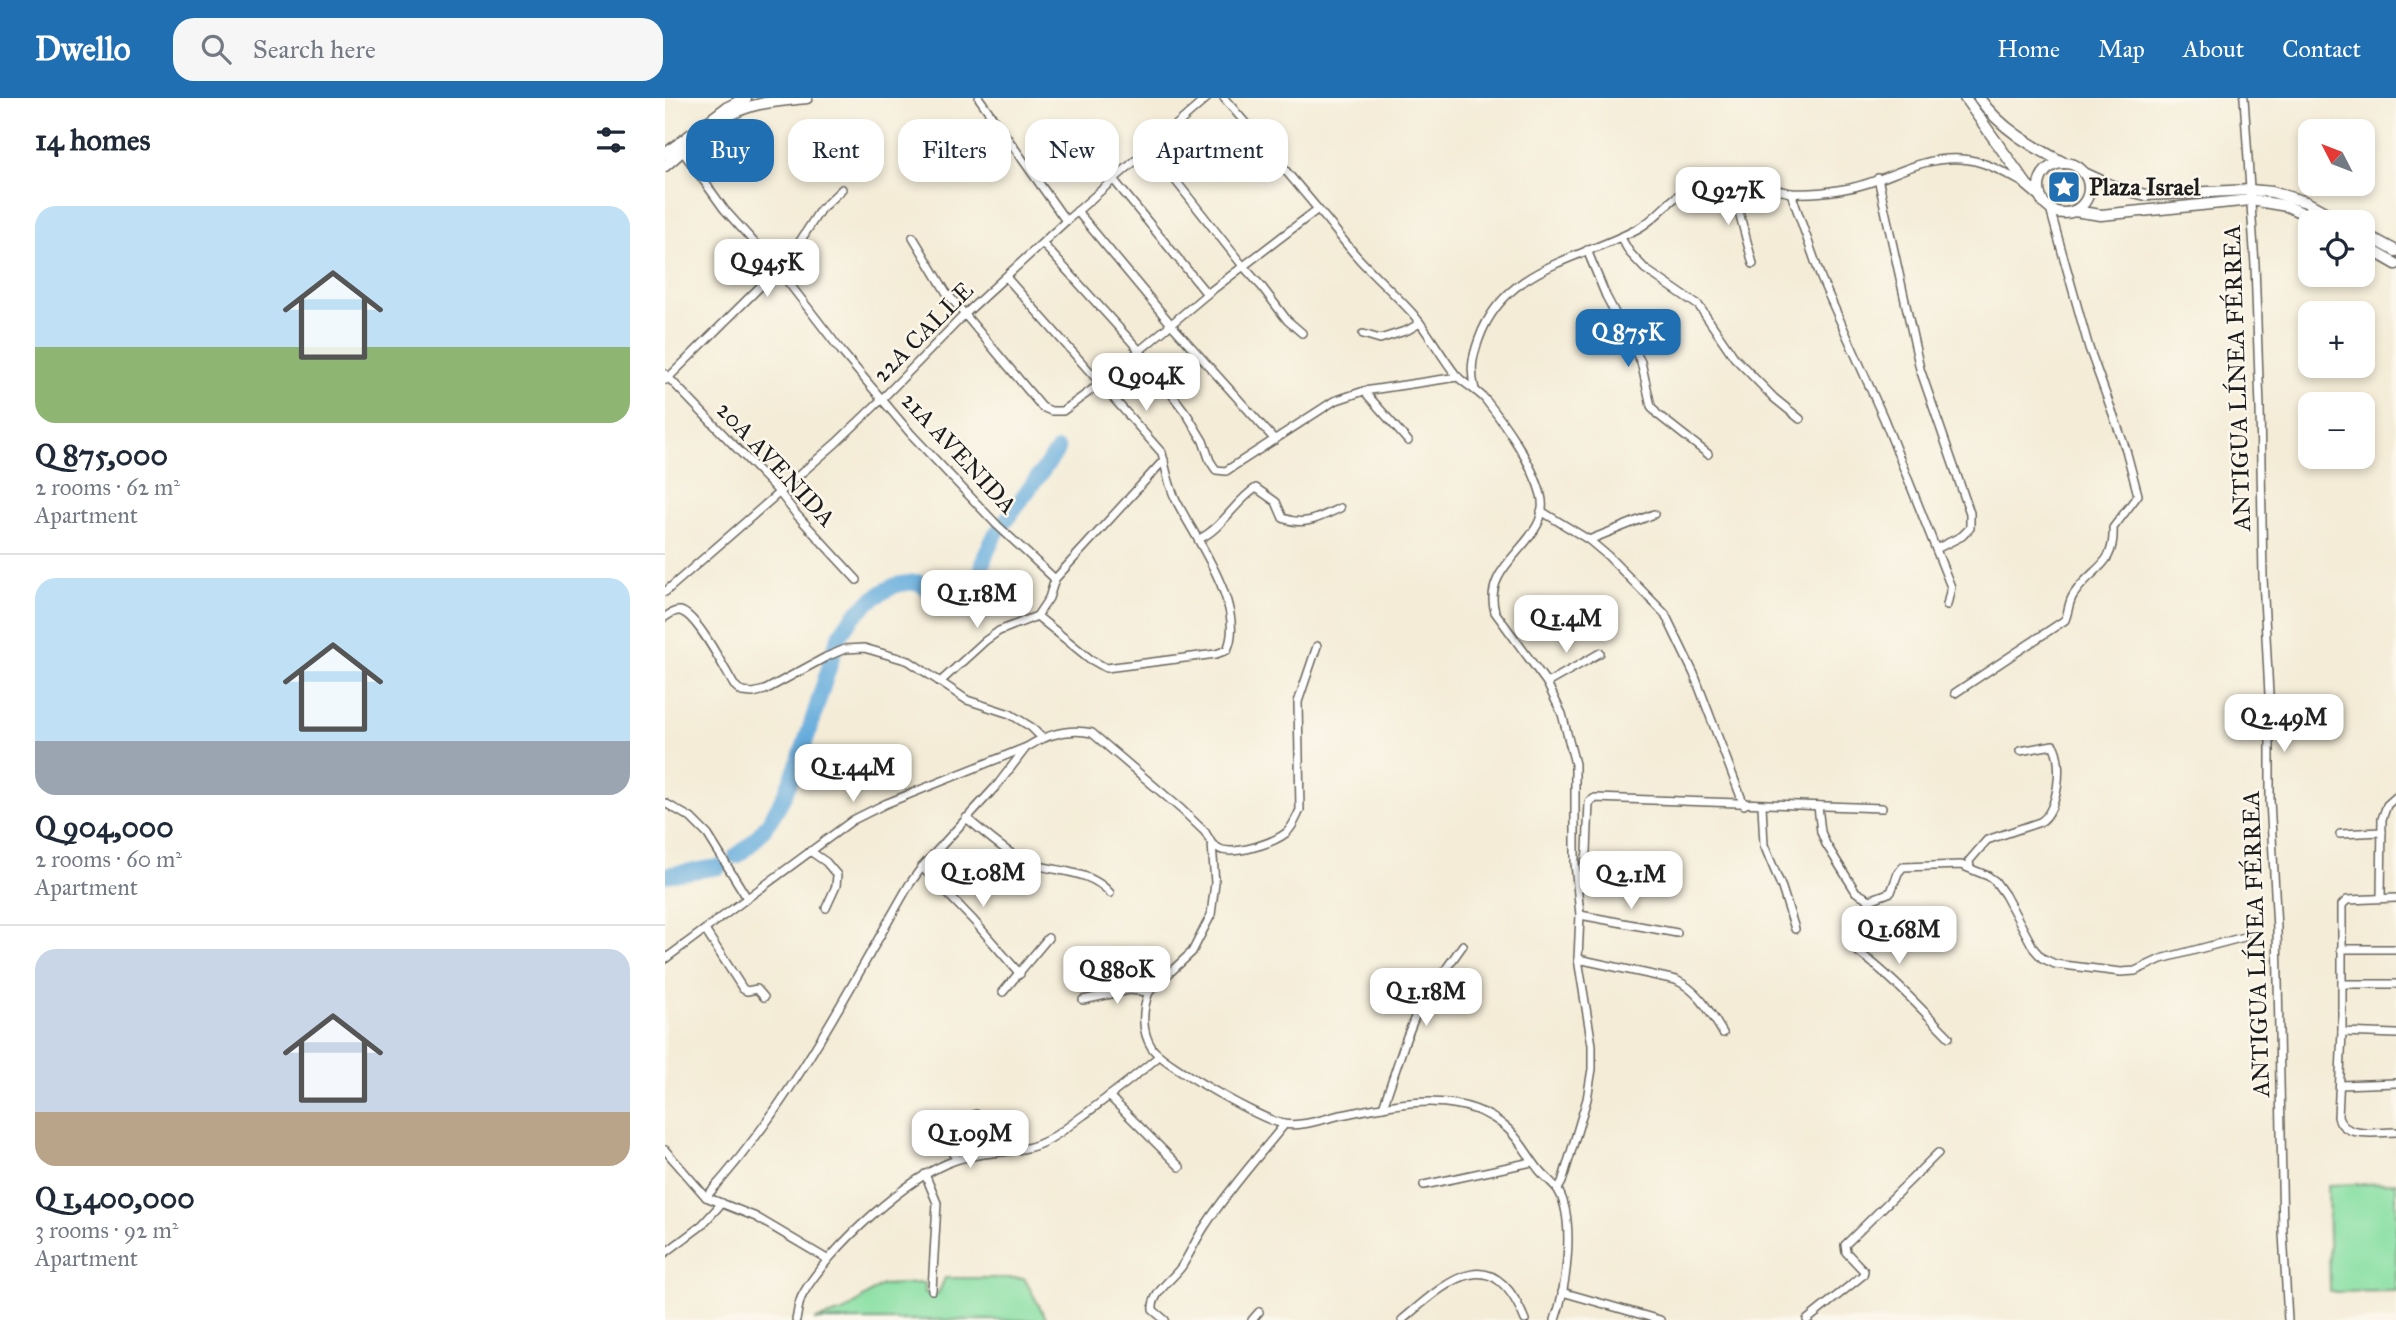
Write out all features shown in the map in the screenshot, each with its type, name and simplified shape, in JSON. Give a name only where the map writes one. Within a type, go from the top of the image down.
[{"type":"main road","points":[[665,154],[726,108],[746,98]]},
{"type":"main road","points":[[665,166],[717,125],[743,109],[807,98]]},
{"type":"main road","points":[[1965,98],[2027,185],[2050,209],[2066,214],[2087,200],[2089,184],[2084,173]]},
{"type":"main road","points":[[1979,98],[1995,117],[2018,137],[2117,188],[2146,194],[2291,196],[2319,210]]},
{"type":"main road","points":[[2040,196],[2039,189],[2044,174],[2049,168],[2064,163]]},
{"type":"main road","points":[[2074,211],[2101,215],[2251,195],[2298,211]]},
{"type":"main road","points":[[2375,240],[2396,251]]},
{"type":"main road","points":[[2375,252],[2396,264]]},
{"type":"street","points":[[979,98],[1066,220]]},
{"type":"street","name":"22A CALLE","points":[[1183,119],[1207,98]]},
{"type":"street","points":[[1224,98],[1360,260],[1420,323],[1458,377],[1484,399],[1525,456],[1542,498],[1535,528],[1498,576],[1493,605],[1495,612],[1546,683],[1562,714],[1575,764],[1576,863],[1580,915],[1578,960],[1592,1045],[1592,1069],[1587,1099],[1558,1189]]},
{"type":"street","name":"ANTIGUA LÍNEA FÉRREA","points":[[2244,98],[2260,408],[2287,1320]]},
{"type":"street","name":"21A AVENIDA","points":[[683,152],[724,209],[778,269],[911,434],[1000,527],[1055,579]]},
{"type":"street","points":[[1476,390],[1470,365],[1480,335],[1491,314],[1508,294],[1554,262],[1621,238],[1647,223],[1683,191],[1699,184],[1731,182],[1791,193],[1844,189],[1933,160],[1963,159],[1996,168],[2027,185]]},
{"type":"street","name":"22A CALLE","points":[[1119,175],[1133,162]]},
{"type":"street","points":[[1878,178],[1920,369],[1970,513],[1969,528],[1962,536],[1936,549]]},
{"type":"street","name":"22A CALLE","points":[[665,592],[882,399],[964,315],[1111,182]]},
{"type":"street","points":[[1116,182],[1207,294]]},
{"type":"street","points":[[1176,182],[1287,320],[1302,333]]},
{"type":"street","points":[[1731,182],[1753,264]]},
{"type":"street","points":[[666,377],[790,257],[820,210],[842,189]]},
{"type":"street","points":[[1791,193],[1821,278],[1884,419],[1951,587],[1947,605]]},
{"type":"street","points":[[913,237],[946,292],[1042,407],[1051,411],[1063,411],[1101,383],[1170,323],[1318,209]]},
{"type":"street","points":[[1955,693],[2065,620],[2067,607],[2075,592],[2110,555],[2114,542],[2113,528],[2138,495],[2126,450],[2089,348],[2050,209]]},
{"type":"street","points":[[1077,211],[1170,323],[1275,440]]},
{"type":"street","points":[[1621,238],[1645,269],[1699,306],[1734,357],[1773,398],[1800,419]]},
{"type":"street","points":[[1043,244],[1139,350],[1188,416],[1216,470],[1226,471],[1333,401],[1364,391],[1458,377]]},
{"type":"street","points":[[1587,250],[1606,296],[1641,362],[1651,406],[1657,414],[1708,454]]},
{"type":"street","points":[[1006,278],[1157,446],[1164,460],[1168,483],[1175,499],[1199,539],[1222,589],[1232,639],[1227,650],[1216,654],[1106,668],[1090,659],[1037,615]]},
{"type":"street","points":[[1363,334],[1380,339],[1420,323]]},
{"type":"street","name":"20A AVENIDA","points":[[666,377],[779,492],[857,580]]},
{"type":"street","points":[[1364,391],[1408,441]]},
{"type":"street","points":[[940,682],[999,631],[1037,615],[1049,598],[1055,579],[1164,460]]},
{"type":"street","points":[[1199,539],[1212,533],[1245,495],[1256,488],[1276,502],[1283,518],[1294,522],[1309,522],[1340,508]]},
{"type":"street","points":[[1541,511],[1589,540],[1637,582],[1665,614],[1694,674],[1744,805]]},
{"type":"street","points":[[1589,540],[1654,514]]},
{"type":"street","points":[[665,617],[675,611],[683,611],[689,616],[698,625],[734,685],[742,692],[753,693],[777,684],[845,649],[863,648],[909,661],[967,700],[1010,714],[1042,737]]},
{"type":"street","points":[[1212,844],[1222,850],[1247,849],[1274,840],[1287,832],[1295,822],[1300,810],[1298,702],[1317,646]]},
{"type":"street","points":[[1546,683],[1599,653]]},
{"type":"street","points":[[665,959],[853,820],[885,804],[1027,747],[1042,737],[1081,730],[1092,733],[1181,809],[1205,832],[1212,844],[1215,883],[1211,915],[1192,952],[1150,992],[1144,1011],[1147,1037],[1159,1056],[1256,1115],[1284,1125],[1431,1101],[1478,1109],[1509,1130],[1532,1162],[1558,1189],[1564,1209],[1568,1244],[1567,1267],[1555,1320]]},
{"type":"street","points":[[1970,868],[1969,861],[1987,840],[2040,822],[2051,812],[2059,779],[2057,751],[2053,745],[2020,751]]},
{"type":"street","points":[[706,1197],[750,1146],[773,1113],[827,1028],[909,885],[922,867],[999,783],[1027,747]]},
{"type":"street","points":[[1005,755],[1012,757],[1013,763]]},
{"type":"street","points":[[2381,898],[2382,819],[2387,805],[2396,797]]},
{"type":"street","points":[[1578,898],[1587,852],[1589,802],[1595,798],[1882,808]]},
{"type":"street","points":[[665,803],[691,818],[708,835],[747,898]]},
{"type":"street","points":[[1762,805],[1764,845],[1782,887],[1795,929]]},
{"type":"street","points":[[1818,806],[1821,832],[1826,844],[1856,892],[1870,900]]},
{"type":"street","points":[[966,818],[1018,858],[1074,873],[1105,887],[1110,893]]},
{"type":"street","points":[[2340,834],[2382,832]]},
{"type":"street","points":[[810,851],[826,862],[837,875],[836,886],[826,908]]},
{"type":"street","points":[[1949,1037],[1885,972],[1853,948],[1848,939],[1850,927],[1865,912],[1870,900],[1891,892],[1903,867],[1961,866],[1996,881],[2034,949],[2042,958],[2055,964],[2121,972],[2135,971],[2161,959],[2244,937]]},
{"type":"street","points":[[922,867],[1020,974]]},
{"type":"street","points":[[2396,898],[2343,902],[2338,1116],[2340,1124],[2355,1132],[2396,1132]]},
{"type":"street","points":[[1580,915],[1677,933]]},
{"type":"street","points":[[705,930],[743,989],[757,989],[764,997]]},
{"type":"street","points":[[1003,992],[1048,938]]},
{"type":"street","points":[[1383,1107],[1419,1007],[1463,945]]},
{"type":"street","points":[[2341,949],[2396,949]]},
{"type":"street","points":[[1578,960],[1686,985],[1699,995],[1723,1033]]},
{"type":"street","points":[[2341,984],[2396,984]]},
{"type":"street","points":[[1083,1000],[1129,990],[1150,992]]},
{"type":"street","points":[[2342,1032],[2396,1034]]},
{"type":"street","points":[[796,1320],[801,1297],[827,1259],[877,1212],[925,1174],[957,1159],[1045,1142],[1159,1056]]},
{"type":"street","points":[[2340,1085],[2396,1083]]},
{"type":"street","points":[[1109,1096],[1180,1167]]},
{"type":"street","points":[[957,1159],[936,1132],[976,1114]]},
{"type":"street","points":[[1165,1320],[1153,1310],[1156,1297],[1181,1268],[1206,1224],[1232,1188],[1284,1125]]},
{"type":"street","points":[[665,1150],[706,1197],[756,1217],[827,1259]]},
{"type":"street","points":[[1807,1320],[1863,1275],[1864,1271],[1846,1252],[1845,1245],[1938,1153]]},
{"type":"street","points":[[1424,1185],[1532,1162]]},
{"type":"street","points":[[925,1174],[937,1203],[932,1290]]},
{"type":"street","points":[[665,1253],[701,1226],[722,1203]]},
{"type":"street","points":[[1402,1320],[1440,1287],[1460,1277],[1475,1274],[1493,1277],[1503,1285],[1513,1297],[1524,1320]]},
{"type":"street","points":[[1562,1292],[1660,1320]]},
{"type":"street","points":[[1252,1320],[1259,1312]]},
{"type":"green space","points":[[2396,1183],[2396,1291],[2330,1292],[2328,1185]]},
{"type":"green space","points":[[945,1278],[1024,1278],[1047,1320],[815,1320],[843,1312],[882,1285],[925,1283],[925,1293],[938,1294]]},
{"type":"waterway","points":[[736,856],[754,840],[783,798],[804,747],[836,644],[848,623],[872,600],[901,584],[918,582],[937,596],[954,602],[968,596],[980,576],[985,556],[995,535],[1058,450]]},
{"type":"waterway","points":[[665,875],[719,867]]},
{"type":"place","name":"Plaza Israel","points":[[2064,187]]}]
